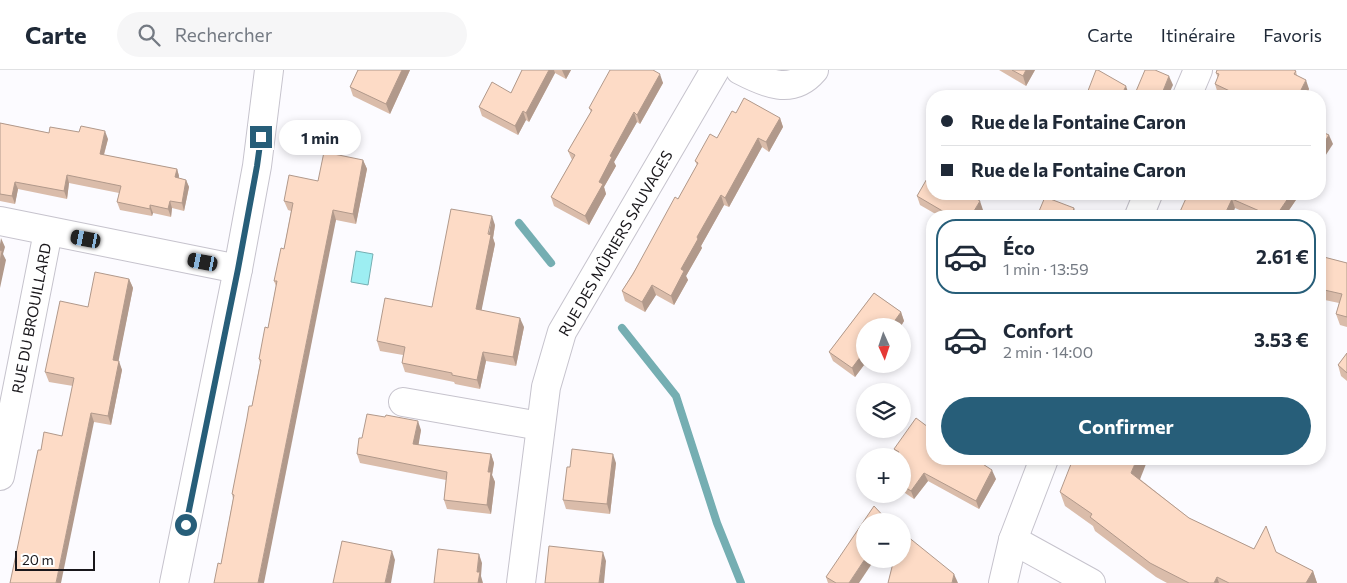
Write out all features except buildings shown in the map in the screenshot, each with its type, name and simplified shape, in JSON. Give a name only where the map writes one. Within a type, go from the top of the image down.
[{"type":"street","points":[[174,583],[238,269],[257,166],[269,70]]},
{"type":"street","name":"RUE DES MÛRIERS SAUVAGES","points":[[520,583],[546,387],[562,332],[715,70]]},
{"type":"street","points":[[740,70],[766,83],[778,85],[792,84],[802,80],[814,70]]},
{"type":"street","points":[[1190,90],[1198,70]]},
{"type":"street","points":[[0,221],[48,232]]},
{"type":"street","name":"RUE DU BROUILLARD","points":[[0,476],[48,232],[238,269]]},
{"type":"street","points":[[403,402],[540,426]]},
{"type":"street","points":[[1003,583],[1013,540],[1042,465]]},
{"type":"street","points":[[1013,540],[1091,583]]},
{"type":"water","points":[[356,251],[373,254],[368,285],[351,282]]},
{"type":"waterway","points":[[519,223],[551,263]]},
{"type":"waterway","points":[[622,328],[676,396],[717,523],[741,583]]},
{"type":"route","points":[[186,525],[238,269],[261,137]]}]
